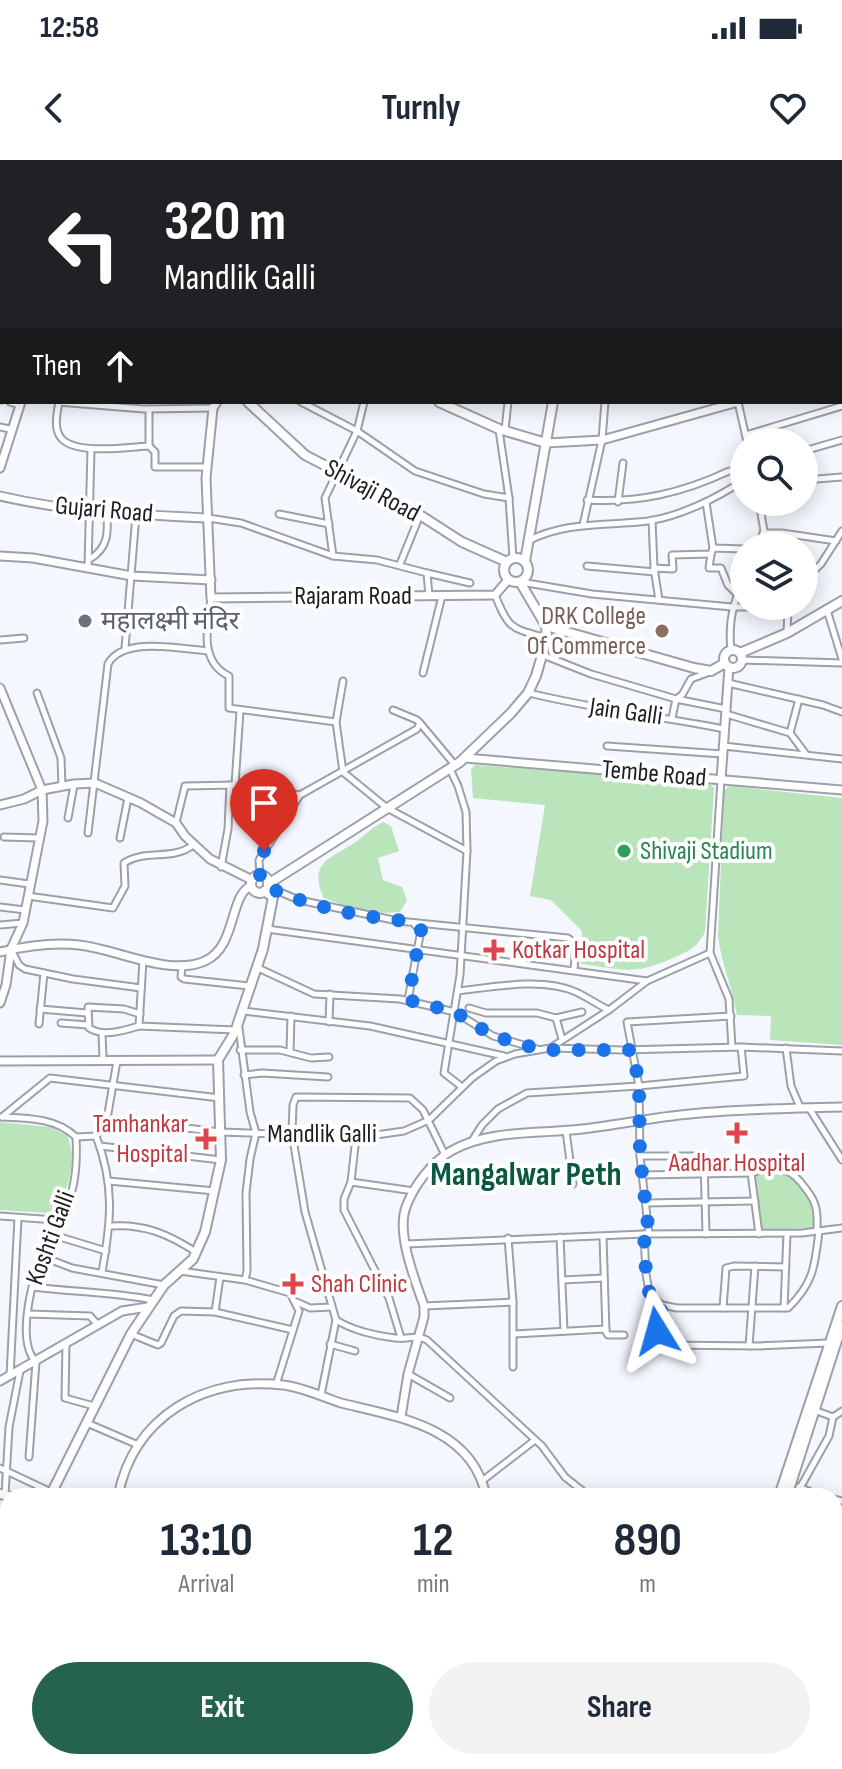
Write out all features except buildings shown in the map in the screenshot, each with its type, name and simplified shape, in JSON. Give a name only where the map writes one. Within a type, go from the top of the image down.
[{"type":"main road","name":"Shivaji Road","points":[[250,404],[305,455],[420,515],[462,542],[510,560]]},
{"type":"main road","points":[[444,404],[502,430],[546,443]]},
{"type":"main road","points":[[520,582],[528,573],[525,561],[527,541],[553,404]]},
{"type":"main road","points":[[53,1488],[131,1334],[164,1285],[196,1252],[210,1218],[221,1160],[218,1060],[236,1030],[267,929],[273,897],[267,887],[266,878],[254,880],[256,892],[267,887],[452,767],[497,728],[528,693],[543,655],[546,626],[520,582],[508,580],[504,574],[510,560],[525,561]]},
{"type":"main road","points":[[546,626],[711,671],[727,665],[736,667],[741,657],[842,601]]},
{"type":"main road","points":[[727,665],[724,655],[731,650],[741,657]]},
{"type":"main road","points":[[813,1405],[840,1324],[842,1306]]},
{"type":"main road","points":[[790,1488],[828,1343],[840,1324]]},
{"type":"main road","points":[[787,1488],[791,1484]]},
{"type":"street","points":[[0,468],[20,404]]},
{"type":"street","points":[[58,404],[56,420],[61,439],[91,449],[149,446]]},
{"type":"street","points":[[84,404],[149,409],[215,405],[206,467],[211,580],[206,627],[212,663],[229,676],[229,708],[336,722]]},
{"type":"street","points":[[305,404],[357,431],[415,471],[484,494],[509,498]]},
{"type":"street","points":[[333,556],[325,498],[357,431],[362,404]]},
{"type":"street","points":[[508,404],[502,430],[509,498],[510,560]]},
{"type":"street","points":[[583,525],[602,440],[605,404]]},
{"type":"street","points":[[546,443],[602,440],[731,404]]},
{"type":"street","points":[[738,404],[744,428]]},
{"type":"street","points":[[776,428],[842,406]]},
{"type":"street","points":[[149,409],[149,446],[155,452],[155,467],[206,467]]},
{"type":"street","points":[[0,427],[10,429]]},
{"type":"street","points":[[818,447],[842,440]]},
{"type":"street","points":[[88,563],[91,449]]},
{"type":"street","points":[[618,502],[623,463]]},
{"type":"street","points":[[587,500],[618,502],[686,490],[729,471]]},
{"type":"street","points":[[818,479],[842,477]]},
{"type":"street","points":[[527,541],[545,533],[583,525],[652,520],[706,502],[730,488]]},
{"type":"street","name":"Gujari Road","points":[[0,496],[27,503],[107,512],[208,518]]},
{"type":"street","points":[[706,502],[712,551],[709,568],[721,568],[730,587]]},
{"type":"street","points":[[88,563],[101,550],[107,537],[107,512]]},
{"type":"street","points":[[279,514],[330,525]]},
{"type":"street","points":[[125,648],[136,515]]},
{"type":"street","points":[[400,564],[420,515]]},
{"type":"street","points":[[208,518],[241,523],[333,556],[400,564],[470,583]]},
{"type":"street","points":[[652,520],[659,600]]},
{"type":"street","points":[[818,567],[842,531]]},
{"type":"street","points":[[818,538],[836,541]]},
{"type":"street","points":[[587,566],[673,569],[672,555],[730,550]]},
{"type":"street","points":[[0,556],[88,563],[132,576],[211,580]]},
{"type":"street","points":[[427,573],[429,596]]},
{"type":"street","points":[[508,580],[495,595],[505,620],[511,626],[547,638]]},
{"type":"street","points":[[520,582],[592,594],[730,607]]},
{"type":"street","name":"Rajaram Road","points":[[211,598],[495,595]]},
{"type":"street","points":[[423,673],[442,596]]},
{"type":"street","points":[[741,657],[842,661],[827,608]]},
{"type":"street","points":[[730,617],[731,650]]},
{"type":"street","points":[[787,633],[788,620]]},
{"type":"street","points":[[0,640],[24,638]]},
{"type":"street","points":[[88,833],[108,664],[116,653],[125,648],[208,651]]},
{"type":"street","points":[[543,655],[591,674],[726,711],[790,733],[805,753]]},
{"type":"street","points":[[727,665],[710,953],[723,981],[731,1016],[732,1047]]},
{"type":"street","points":[[672,718],[676,699],[691,679],[711,671]]},
{"type":"street","points":[[343,681],[336,722],[343,772],[387,808],[467,851]]},
{"type":"street","points":[[727,683],[842,712]]},
{"type":"street","points":[[0,688],[42,790],[43,821],[23,923],[11,949],[1,998]]},
{"type":"street","points":[[37,693],[61,758],[62,786]]},
{"type":"street","name":"Jain Galli","points":[[528,693],[604,710],[672,718],[724,729]]},
{"type":"street","points":[[790,733],[799,699]]},
{"type":"street","points":[[393,710],[420,723],[452,767],[466,812],[467,851],[458,991],[444,1073],[462,1087]]},
{"type":"street","points":[[221,867],[240,711]]},
{"type":"street","points":[[0,716],[11,713]]},
{"type":"street","points":[[0,952],[57,944],[81,945],[182,967],[207,961],[218,954],[243,892],[254,880],[259,860],[297,795],[407,737],[420,723]]},
{"type":"street","points":[[607,746],[805,753],[842,759]]},
{"type":"street","name":"Tembe Road","points":[[465,758],[842,790]]},
{"type":"street","points":[[0,805],[24,799],[42,790],[95,783],[176,823],[193,845],[221,867],[254,880]]},
{"type":"street","points":[[68,818],[74,784]]},
{"type":"street","points":[[176,823],[185,786],[232,785],[297,795]]},
{"type":"street","points":[[120,838],[128,798]]},
{"type":"street","points":[[4,837],[39,838]]},
{"type":"street","points":[[28,896],[113,908],[125,886],[124,863],[132,858],[184,852],[193,845]]},
{"type":"street","points":[[0,880],[29,884]]},
{"type":"street","points":[[267,887],[312,904],[412,923],[568,938],[576,945],[574,970]]},
{"type":"street","points":[[0,907],[25,910]]},
{"type":"street","points":[[0,925],[23,923]]},
{"type":"street","points":[[408,1000],[421,930],[412,923]]},
{"type":"street","points":[[267,929],[647,981]]},
{"type":"street","points":[[11,949],[22,968],[141,988]]},
{"type":"street","points":[[550,1048],[647,981],[710,953]]},
{"type":"street","points":[[139,1026],[143,959]]},
{"type":"street","points":[[182,967],[181,977],[184,979],[249,986]]},
{"type":"street","points":[[256,967],[307,993],[408,1000],[455,1012],[493,1036],[542,1050]]},
{"type":"street","points":[[39,1024],[44,973]]},
{"type":"street","points":[[458,991],[545,985],[575,991],[609,1010]]},
{"type":"street","points":[[329,1022],[330,994]]},
{"type":"street","points":[[140,1014],[88,1007],[88,1025],[97,1033],[125,1031],[139,1026],[236,1030]]},
{"type":"street","points":[[469,1008],[486,1013],[537,1013],[556,1018],[582,1012]]},
{"type":"street","points":[[40,1009],[87,1013]]},
{"type":"street","points":[[245,1280],[246,1193],[256,1133],[240,1050],[240,1015],[291,1016],[370,1026],[507,1057]]},
{"type":"street","points":[[290,1052],[291,1016]]},
{"type":"street","points":[[643,1175],[751,1173],[767,1168],[793,1173],[815,1205],[818,1231],[814,1272],[803,1294],[784,1308],[677,1308],[662,1305],[650,1297],[646,1274],[646,1203],[640,1156],[639,1086],[627,1022],[731,1016]]},
{"type":"street","points":[[556,1018],[562,1039]]},
{"type":"street","points":[[61,1023],[88,1025]]},
{"type":"street","points":[[102,1033],[103,1059]]},
{"type":"street","points":[[471,1142],[498,1109],[527,1093],[744,1076],[741,1047]]},
{"type":"street","name":"Mandlik Galli","points":[[107,1119],[221,1132],[356,1137],[404,1131],[429,1120],[462,1087],[496,1061],[550,1048],[633,1050],[741,1047],[842,1051]]},
{"type":"street","points":[[786,1048],[791,1086],[842,1160]]},
{"type":"street","points":[[240,1050],[290,1052],[311,1058],[329,1057]]},
{"type":"street","points":[[96,1136],[107,1119],[117,1059]]},
{"type":"street","points":[[0,1061],[218,1060]]},
{"type":"street","points":[[244,1075],[262,1073],[328,1077]]},
{"type":"street","points":[[1,1117],[50,1078],[220,1098]]},
{"type":"street","points":[[321,1395],[336,1320],[305,1212],[292,1133],[296,1097],[410,1098],[423,1110],[445,1155]]},
{"type":"street","points":[[401,1417],[424,1306],[402,1225],[405,1208],[414,1191],[445,1155],[471,1142],[687,1114],[842,1107]]},
{"type":"street","points":[[1,1117],[48,1121],[67,1129],[76,1137],[96,1136]]},
{"type":"street","points":[[566,1131],[573,1184]]},
{"type":"street","points":[[96,1136],[109,1181],[111,1226],[102,1272]]},
{"type":"street","name":"Koshti Galli","points":[[29,1457],[36,1362],[28,1349],[28,1314],[41,1256],[56,1220],[67,1205],[72,1187],[76,1137]]},
{"type":"street","points":[[356,1137],[351,1182],[344,1199],[345,1216],[389,1298],[401,1338]]},
{"type":"street","points":[[100,1146],[221,1160]]},
{"type":"street","points":[[640,1156],[699,1156],[704,1161],[706,1234]]},
{"type":"street","points":[[751,1173],[759,1234]]},
{"type":"street","points":[[109,1181],[216,1192]]},
{"type":"street","points":[[351,1182],[414,1191]]},
{"type":"street","points":[[646,1203],[755,1201]]},
{"type":"street","points":[[0,1216],[56,1220]]},
{"type":"street","points":[[10,1376],[18,1218]]},
{"type":"street","points":[[111,1226],[135,1225],[152,1229],[172,1236],[196,1252]]},
{"type":"street","points":[[406,1244],[646,1234],[787,1234],[842,1228]]},
{"type":"street","points":[[50,1234],[106,1251]]},
{"type":"street","points":[[784,1308],[787,1234]]},
{"type":"street","points":[[560,1237],[564,1331]]},
{"type":"street","points":[[603,1237],[606,1329],[608,1335],[624,1335]]},
{"type":"street","points":[[508,1238],[513,1302],[513,1367]]},
{"type":"street","points":[[41,1256],[72,1268],[164,1285]]},
{"type":"street","points":[[749,1346],[755,1266]]},
{"type":"street","points":[[723,1308],[726,1268],[786,1267]]},
{"type":"street","points":[[179,1271],[245,1280],[290,1293],[299,1311],[276,1385]]},
{"type":"street","points":[[215,1312],[220,1277]]},
{"type":"street","points":[[562,1280],[604,1278]]},
{"type":"street","points":[[33,1287],[95,1295],[124,1294],[151,1303]]},
{"type":"street","points":[[297,1302],[310,1308],[331,1307]]},
{"type":"street","points":[[424,1306],[513,1302]]},
{"type":"street","points":[[0,1381],[122,1311],[151,1303]]},
{"type":"street","points":[[662,1305],[657,1339],[663,1345],[828,1343]]},
{"type":"street","points":[[131,1334],[158,1345],[174,1316],[181,1311],[215,1312],[294,1330]]},
{"type":"street","points":[[28,1314],[90,1316],[98,1325]]},
{"type":"street","points":[[336,1320],[347,1327],[401,1338],[418,1335],[468,1376],[535,1440],[578,1488]]},
{"type":"street","points":[[514,1334],[606,1329]]},
{"type":"street","points":[[66,1344],[65,1398],[95,1406]]},
{"type":"street","points":[[330,1344],[355,1351]]},
{"type":"street","points":[[5,1488],[9,1427],[20,1371]]},
{"type":"street","points":[[408,1374],[450,1398]]},
{"type":"street","points":[[120,1488],[124,1472],[138,1445],[163,1415],[189,1400],[216,1390],[276,1385],[426,1426],[454,1444],[468,1459],[484,1488]]},
{"type":"street","points":[[813,1405],[833,1417]]},
{"type":"street","points":[[801,1488],[791,1484],[829,1436],[833,1417],[842,1411]]},
{"type":"street","points":[[86,1423],[138,1445]]},
{"type":"street","points":[[482,1481],[535,1440]]},
{"type":"street","points":[[0,1468],[40,1488]]},
{"type":"green space","name":"Shivaji Stadium","points":[[475,765],[709,782],[714,788],[705,932],[699,942],[684,953],[648,967],[627,970],[581,964],[582,931],[551,900],[530,896],[545,805],[473,798],[471,769]]},
{"type":"green space","points":[[730,786],[842,798],[842,1045],[770,1040],[771,1016],[737,1015],[718,937],[724,790]]},
{"type":"green space","points":[[383,822],[391,826],[399,851],[378,858],[383,880],[402,887],[407,900],[400,912],[361,910],[324,898],[319,876],[325,862]]},
{"type":"green space","points":[[0,1122],[49,1127],[67,1135],[71,1153],[70,1173],[58,1209],[47,1213],[0,1210]]},
{"type":"green space","points":[[777,1170],[793,1179],[805,1193],[813,1228],[762,1230],[756,1176],[760,1172]]},
{"type":"place","name":"महालक्ष्मी मंदिर","points":[[85,621]]},
{"type":"place","name":"DRK College Of Commerce","points":[[662,631]]},
{"type":"place","name":"Shivaji Stadium","points":[[624,851]]},
{"type":"place","name":"Kotkar Hospital","points":[[494,950]]},
{"type":"place","name":"Aadhar Hospital","points":[[737,1133]]},
{"type":"place","name":"Tamhankar Hospital","points":[[206,1139]]},
{"type":"place","name":"Shah Clinic","points":[[293,1284]]},
{"type":"district","name":"Mangalwar Peth","points":[[526,1174]]},
{"type":"route","points":[[264,851],[259,860],[260,875],[268,881],[268,887],[299,900],[359,915],[412,923],[421,930],[408,1000],[455,1012],[493,1036],[542,1050],[633,1050],[639,1086],[640,1156],[649,1234],[644,1234],[646,1274],[650,1297],[662,1305],[657,1331]]}]
